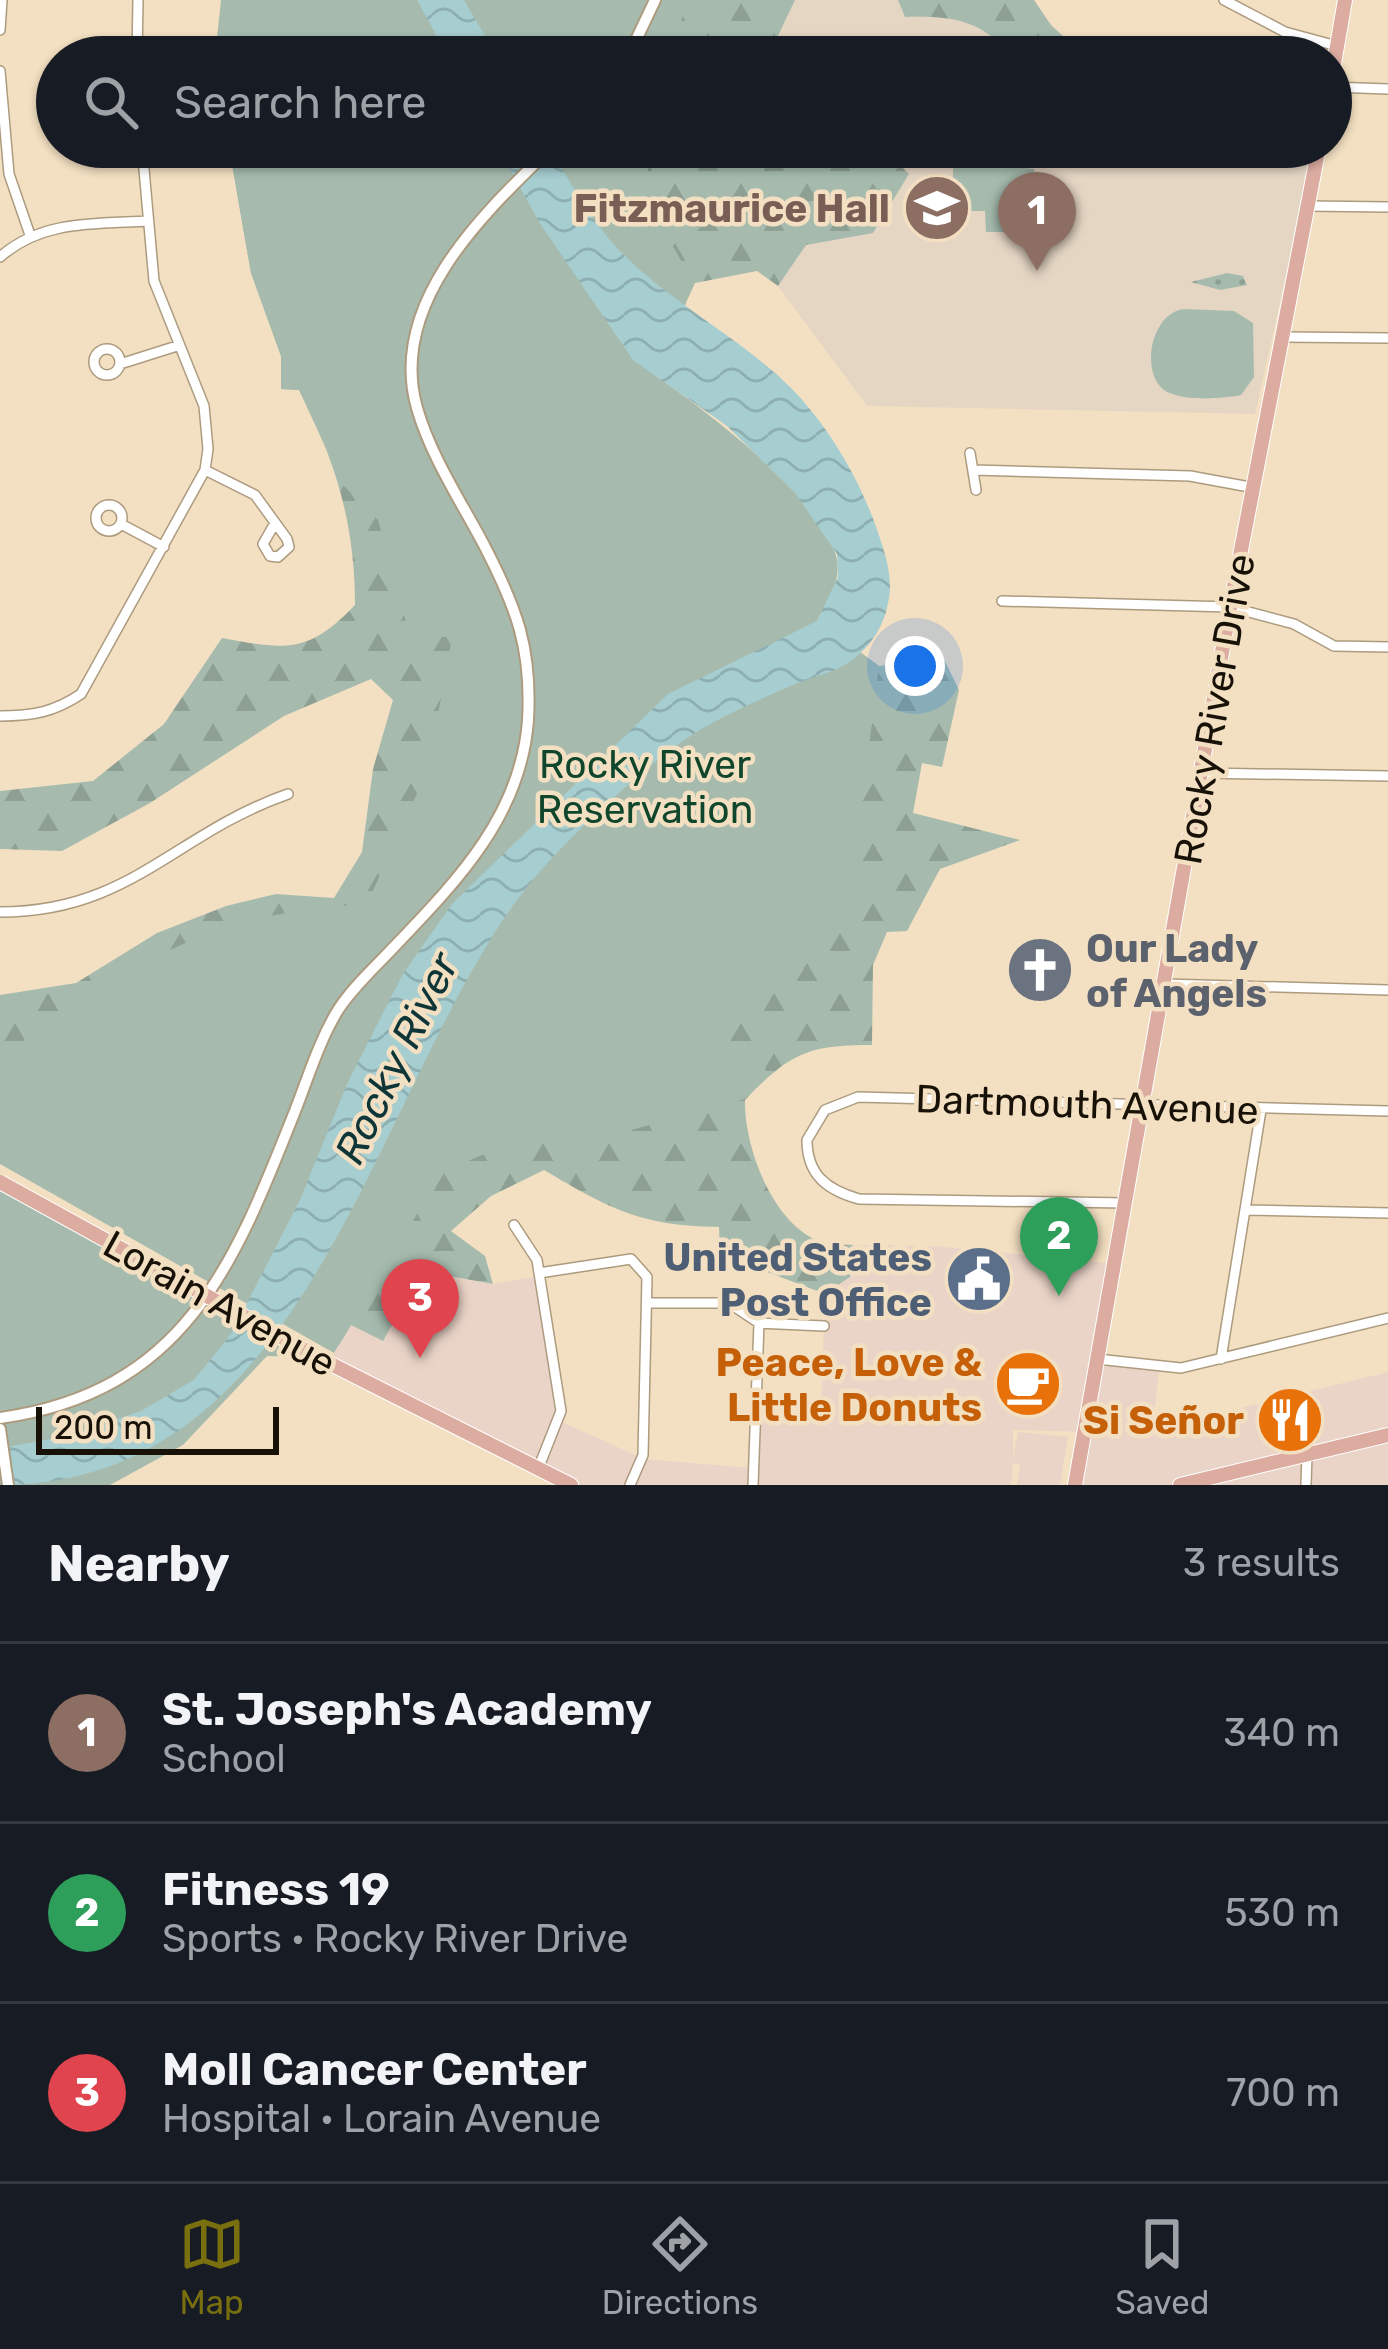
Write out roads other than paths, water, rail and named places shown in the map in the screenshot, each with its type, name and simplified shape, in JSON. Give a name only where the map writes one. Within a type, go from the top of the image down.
[{"type":"main road","points":[[1339,36],[1345,0]]},
{"type":"main road","name":"Rocky River Drive","points":[[1075,1485],[1230,608],[1314,168]]},
{"type":"main road","name":"Lorain Avenue","points":[[0,1182],[323,1360],[571,1485]]},
{"type":"main road","points":[[1180,1485],[1388,1435]]},
{"type":"street","points":[[0,30],[2,0]]},
{"type":"street","points":[[137,36],[138,0]]},
{"type":"street","points":[[638,36],[655,0]]},
{"type":"street","points":[[1224,0],[1300,36]]},
{"type":"street","points":[[0,71],[9,174],[30,235]]},
{"type":"street","points":[[1352,86],[1388,89]]},
{"type":"street","points":[[0,716],[32,716],[60,709],[81,694],[205,470],[204,406],[154,281],[144,168]]},
{"type":"street","points":[[0,1418],[98,1390],[146,1364],[199,1312],[241,1243],[340,1006],[480,854],[508,799],[528,723],[528,657],[518,612],[432,444],[412,382],[432,292],[464,236],[530,168]]},
{"type":"street","points":[[1307,206],[1388,207]]},
{"type":"street","points":[[0,257],[30,235],[56,226],[148,221]]},
{"type":"street","points":[[1283,337],[1388,338]]},
{"type":"street","points":[[120,364],[177,346]]},
{"type":"street","points":[[970,453],[976,490]]},
{"type":"street","points":[[205,470],[244,487],[275,524]]},
{"type":"street","points":[[973,470],[1190,476],[1255,488]]},
{"type":"street","points":[[121,524],[164,547]]},
{"type":"street","points":[[1002,601],[1230,608],[1294,623],[1334,646],[1388,647]]},
{"type":"street","points":[[1202,773],[1388,776]]},
{"type":"street","points":[[0,912],[60,909],[114,892],[208,828],[288,794]]},
{"type":"street","points":[[1164,984],[1388,990]]},
{"type":"street","name":"Dartmouth Avenue","points":[[1126,1203],[859,1199],[832,1191],[815,1174],[807,1140],[825,1110],[857,1097],[1388,1111]]},
{"type":"street","points":[[1221,1359],[1262,1110]]},
{"type":"street","points":[[1247,1210],[1388,1213]]},
{"type":"street","points":[[514,1226],[529,1243],[539,1273],[561,1411],[538,1469]]},
{"type":"street","points":[[539,1273],[631,1259],[647,1277],[643,1455],[630,1485]]},
{"type":"street","points":[[647,1303],[729,1303],[759,1323],[824,1326]]},
{"type":"street","points":[[1097,1359],[1156,1368],[1221,1359],[1388,1318]]},
{"type":"street","points":[[753,1485],[759,1323]]},
{"type":"street","points":[[0,1432],[8,1485]]},
{"type":"street","points":[[1306,1485],[1307,1454]]},
{"type":"water","points":[[417,0],[464,0],[485,36],[437,36]]},
{"type":"water","name":"Rocky River","points":[[509,168],[562,168],[619,250],[770,368],[803,401],[840,451],[875,524],[890,579],[881,626],[845,665],[750,704],[681,742],[606,805],[537,875],[468,978],[321,1265],[262,1351],[192,1421],[106,1468],[0,1485],[0,1448],[69,1436],[141,1411],[194,1380],[231,1334],[300,1200],[348,1082],[403,974],[452,904],[668,694],[817,621],[838,577],[837,554],[796,494],[727,426],[633,360],[539,222]]},
{"type":"place","name":"Fitzmaurice Hall","points":[[937,208]]},
{"type":"place","name":"St. Joseph's Academy","points":[[1037,271]]},
{"type":"place","name":"Our Lady of Angels","points":[[1040,970]]},
{"type":"place","name":"United States Post Office","points":[[979,1279]]},
{"type":"place","name":"Fitness 19","points":[[1059,1296]]},
{"type":"place","name":"Moll Cancer Center","points":[[420,1358]]},
{"type":"place","name":"Peace, Love & Little Donuts","points":[[1028,1384]]},
{"type":"place","name":"Si Señor","points":[[1290,1420]]},
{"type":"park label","name":"Rocky River Reservation","points":[[645,786]]}]
